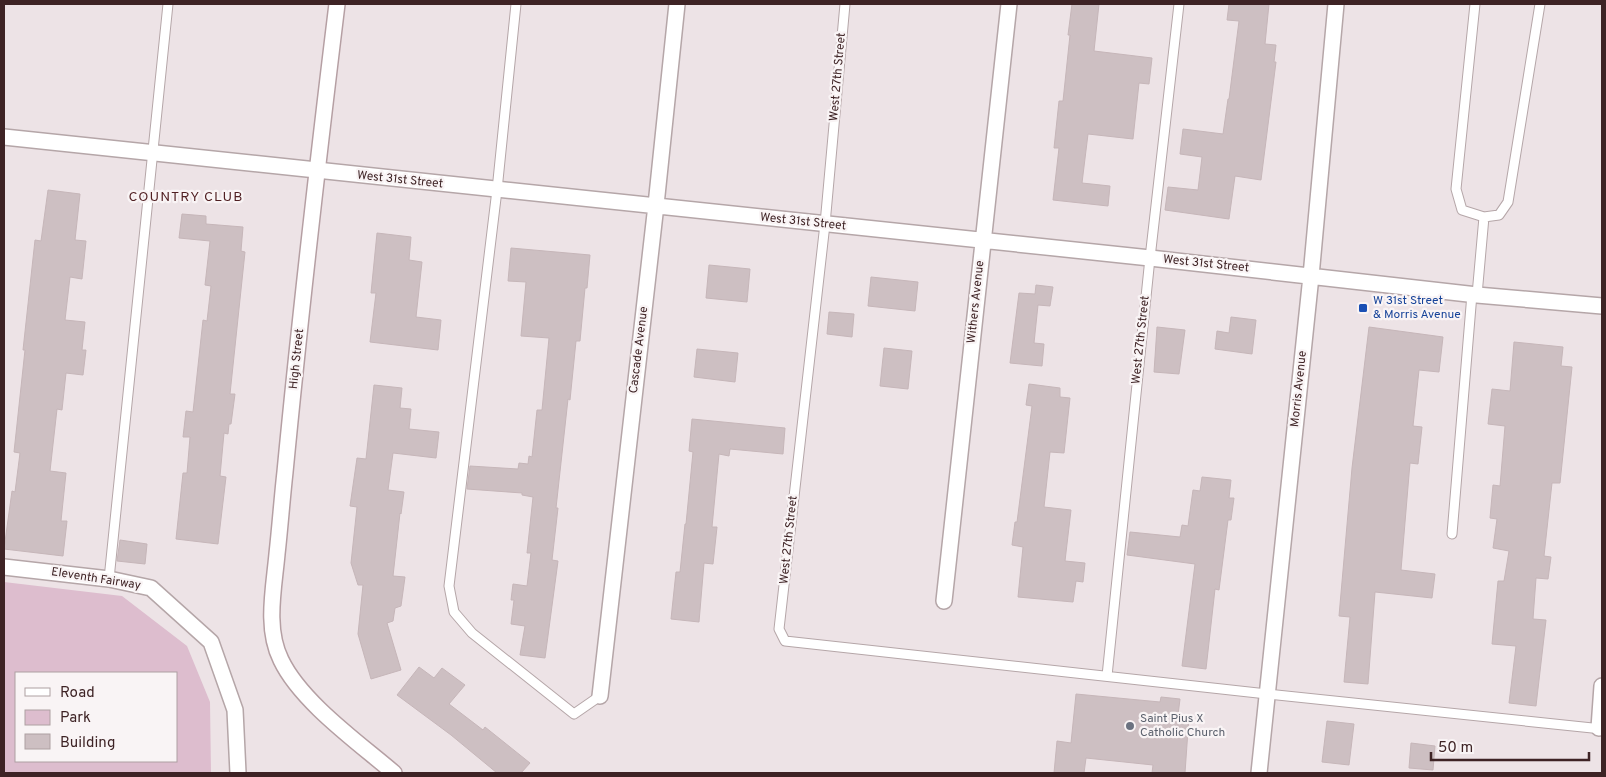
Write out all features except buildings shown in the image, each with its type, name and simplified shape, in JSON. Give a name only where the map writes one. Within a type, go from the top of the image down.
[{"type":"street","name":"High Street","points":[[337,4],[317,171],[272,604],[272,630],[280,659],[296,683],[313,703],[394,773]]},
{"type":"street","name":"Cascade Avenue","points":[[600,696],[677,4]]},
{"type":"street","name":"Withers Avenue","points":[[944,601],[1009,4]]},
{"type":"street","name":"Morris Avenue","points":[[1259,773],[1311,276],[1336,4]]},
{"type":"street","name":"West 31st Street","points":[[4,137],[1150,258],[1475,295],[1602,306]]},
{"type":"street","name":"Eleventh Fairway","points":[[4,567],[109,579],[151,588],[211,642],[236,710],[238,773]]},
{"type":"street","points":[[1600,729],[1602,686]]},
{"type":"lane","points":[[109,579],[168,4]]},
{"type":"lane","points":[[516,4],[497,190],[449,586],[454,612],[472,633],[574,714],[600,696]]},
{"type":"lane","name":"West 27th Street","points":[[844,4],[825,224],[779,628],[785,640],[800,644],[1107,676],[1150,258],[1179,4]]},
{"type":"lane","points":[[1474,4],[1456,189],[1462,210],[1484,217],[1499,215],[1508,202],[1540,4]]},
{"type":"lane","points":[[1452,534],[1484,217]]},
{"type":"lane","points":[[1107,676],[1600,729]]},
{"type":"green space","points":[[4,582],[122,596],[187,646],[210,702],[211,773],[4,773]]},
{"type":"place","name":"W 31st Street & Morris Avenue","points":[[1363,308]]},
{"type":"place","name":"Saint Pius X Catholic Church","points":[[1130,726]]},
{"type":"district","name":"COUNTRY CLUB","points":[[186,197]]}]
